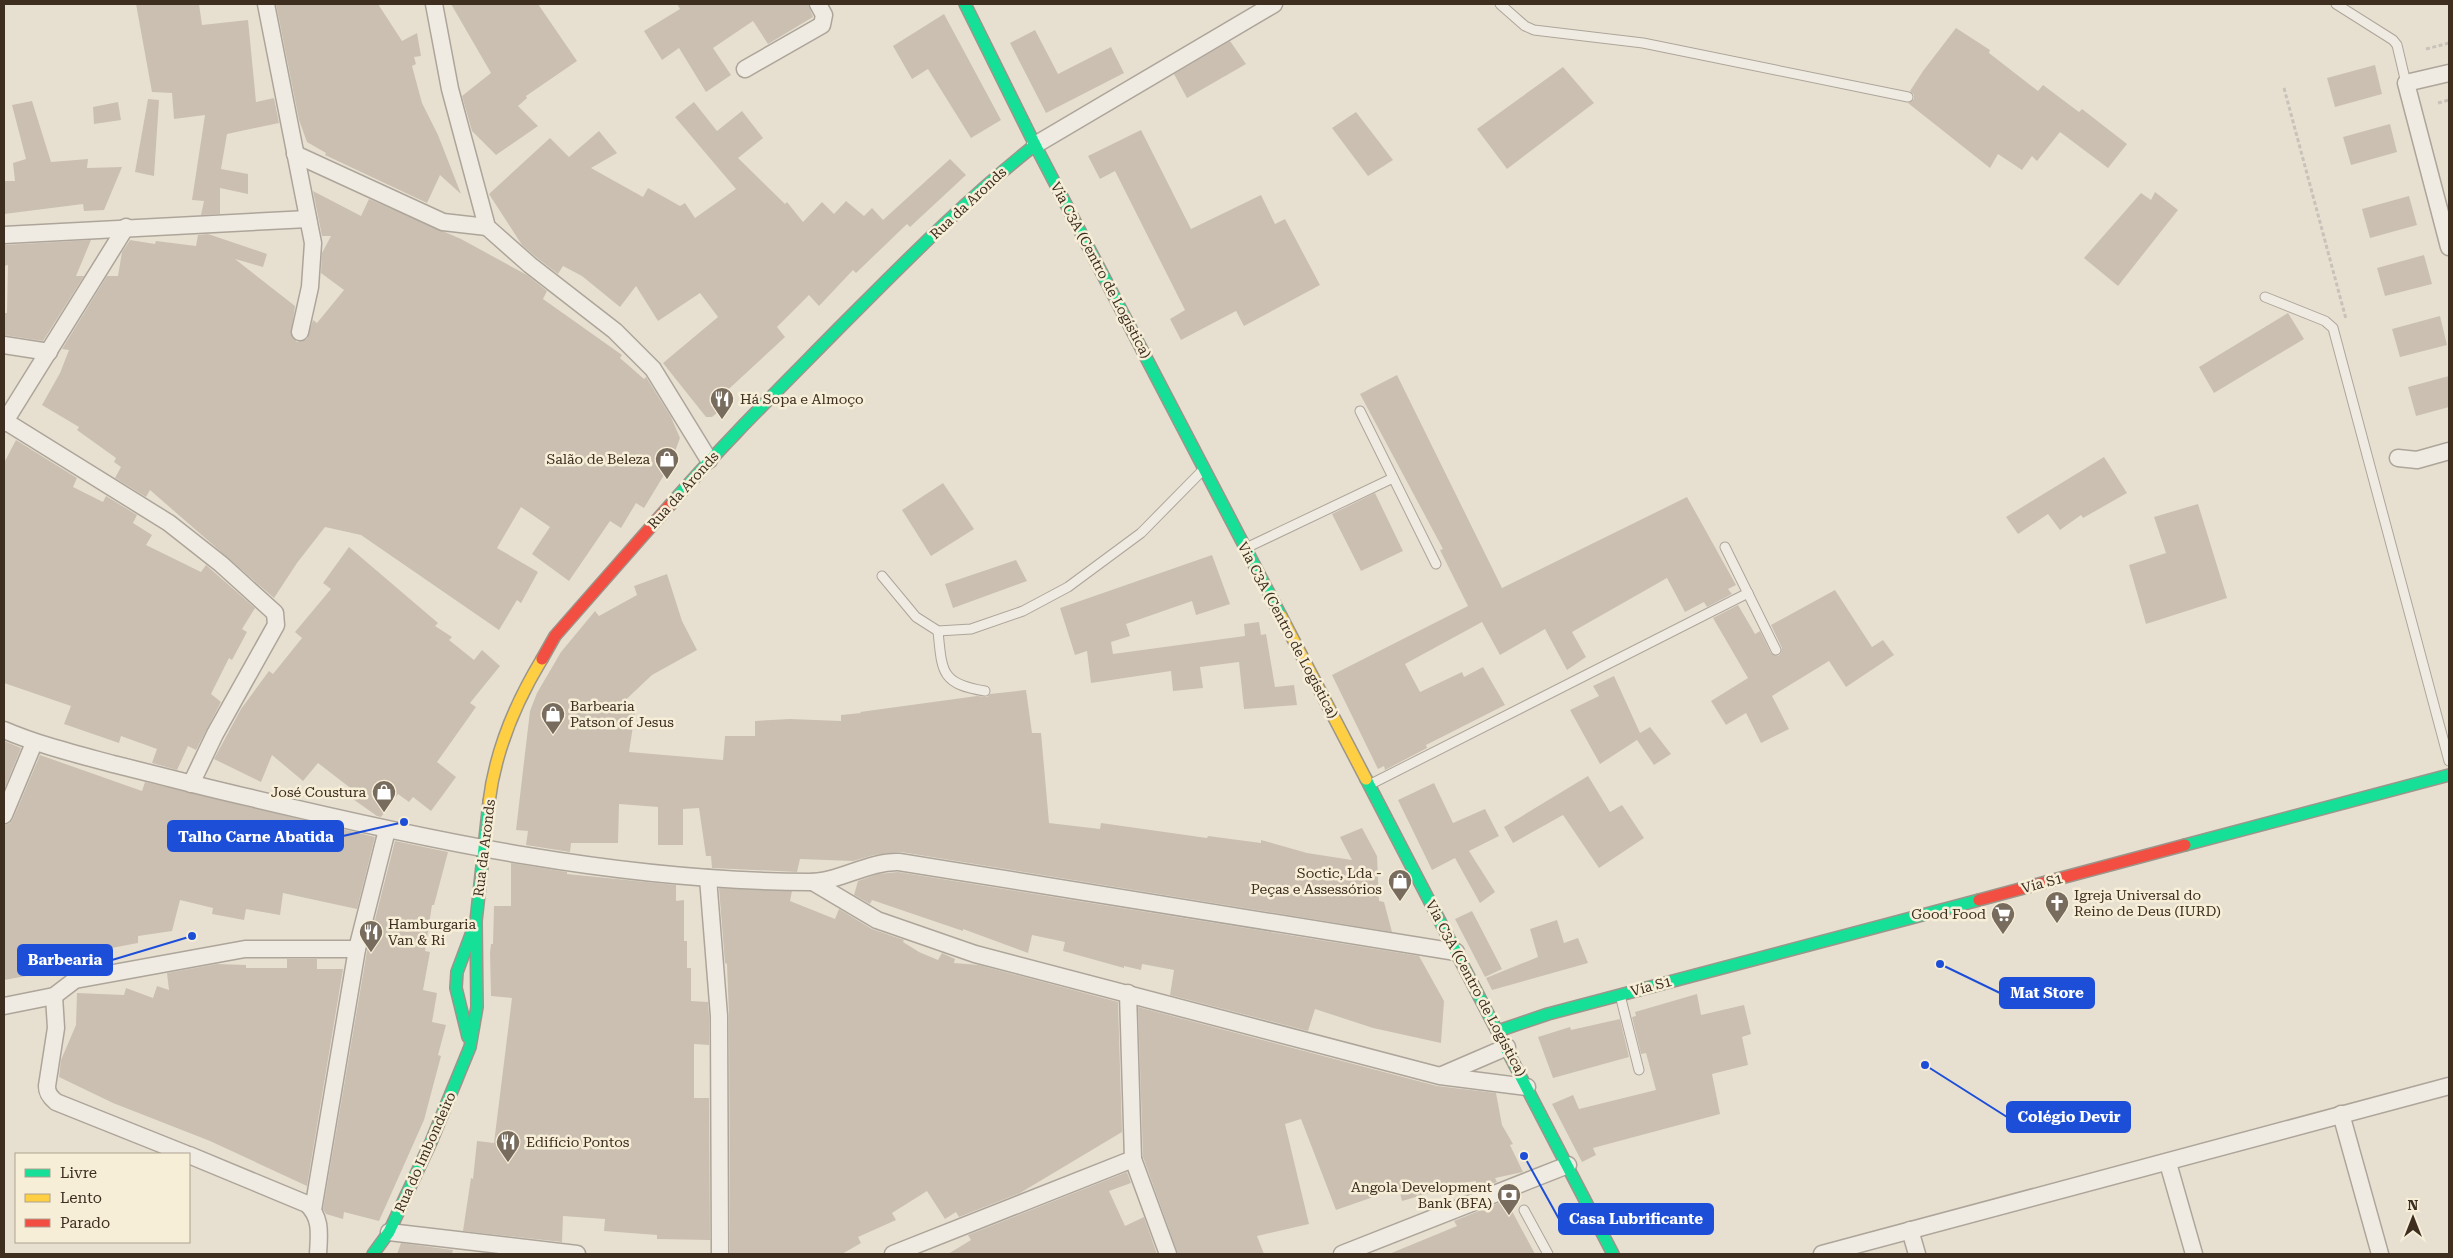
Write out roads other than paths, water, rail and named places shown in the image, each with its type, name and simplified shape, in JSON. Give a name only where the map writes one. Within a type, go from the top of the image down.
[{"type":"street","points":[[266,4],[313,243],[310,287],[300,332]]},
{"type":"street","points":[[434,4],[450,89],[487,227],[530,265],[615,331],[654,369],[709,460]]},
{"type":"street","points":[[745,69],[822,25],[824,15],[818,4]]},
{"type":"street","name":"Via C3A (Centro de Logística)","points":[[965,4],[1035,145],[1507,1047],[1612,1254]]},
{"type":"street","points":[[1035,145],[1274,4]]},
{"type":"street","points":[[2449,73],[2406,83],[2449,247]]},
{"type":"street","name":"Rua da Aronds","points":[[476,921],[490,795],[506,734],[525,687],[555,636],[709,460],[932,236],[993,178],[1035,145]]},
{"type":"street","points":[[295,154],[443,222],[487,227]]},
{"type":"street","points":[[4,235],[126,227],[308,219]]},
{"type":"street","points":[[126,227],[4,422],[169,522],[275,613],[276,625],[215,734],[191,784]]},
{"type":"street","points":[[4,345],[49,352]]},
{"type":"street","points":[[2398,458],[2417,460],[2449,452]]},
{"type":"street","points":[[4,730],[34,743],[191,784],[387,830],[483,849],[599,868],[708,878],[813,882],[881,863],[899,862],[1456,952]]},
{"type":"street","points":[[4,815],[34,743]]},
{"type":"street","name":"Via S1","points":[[1498,1031],[1548,1014],[2449,775]]},
{"type":"street","points":[[313,1210],[357,949],[387,830]]},
{"type":"street","points":[[708,878],[718,1016],[720,1254]]},
{"type":"street","points":[[813,882],[877,920],[947,946],[1440,1076],[1527,1087]]},
{"type":"street","points":[[470,1047],[456,980],[460,963],[476,921]]},
{"type":"street","name":"Rua do Imbondeiro","points":[[373,1254],[389,1232],[431,1142],[470,1047],[477,1007],[476,921]]},
{"type":"street","points":[[4,1006],[54,996],[75,980],[245,949],[357,949]]},
{"type":"street","points":[[1128,993],[1133,1159],[1168,1254]]},
{"type":"street","points":[[54,996],[56,1028],[47,1086],[47,1092],[51,1098],[56,1102],[182,1153]]},
{"type":"street","points":[[1440,1076],[1507,1047]]},
{"type":"street","points":[[1822,1254],[2168,1163],[2449,1086]]},
{"type":"street","points":[[2342,1114],[2380,1254]]},
{"type":"street","points":[[190,1156],[300,1200],[313,1210],[320,1226],[318,1254]]},
{"type":"street","points":[[893,1254],[1133,1159]]},
{"type":"street","points":[[2168,1163],[2194,1254]]},
{"type":"street","points":[[1342,1254],[1568,1165]]},
{"type":"street","points":[[1910,1230],[1917,1254]]},
{"type":"street","points":[[389,1232],[569,1254]]},
{"type":"lane","points":[[1500,4],[1525,26],[1534,30],[1643,43],[1908,97]]},
{"type":"lane","points":[[2336,4],[2393,40],[2397,45],[2406,83]]},
{"type":"lane","points":[[2265,298],[2325,320],[2333,328],[2449,761]]},
{"type":"lane","points":[[1360,411],[1436,564]]},
{"type":"lane","points":[[882,576],[916,617],[938,631],[952,632],[971,629],[1022,611],[1068,587],[1140,533],[1204,468]]},
{"type":"lane","points":[[1245,548],[1393,478]]},
{"type":"lane","points":[[1725,547],[1776,650]]},
{"type":"lane","points":[[1369,785],[1748,593]]},
{"type":"lane","points":[[938,631],[941,662],[952,682],[965,688],[985,691]]},
{"type":"lane","points":[[1620,995],[1639,1070]]},
{"type":"lane","points":[[1524,1210],[1548,1254]]},
{"type":"place","name":"Há Sopa e Almoço","points":[[722,420]]},
{"type":"place","name":"Salão de Beleza","points":[[667,480]]},
{"type":"place","name":"Barbearia Patson of Jesus","points":[[553,735]]},
{"type":"place","name":"José Coustura","points":[[384,813]]},
{"type":"place","name":"Talho Carne Abatida","points":[[404,822]]},
{"type":"place","name":"Soctic, Lda - Peças e Assessórios","points":[[1400,902]]},
{"type":"place","name":"Igreja Universal do Reino de Deus (IURD)","points":[[2057,924]]},
{"type":"place","name":"Good Food","points":[[2003,935]]},
{"type":"place","name":"Barbearia","points":[[192,936]]},
{"type":"place","name":"Hamburgaria Van & Ri","points":[[371,953]]},
{"type":"place","name":"Mat Store","points":[[1940,964]]},
{"type":"place","name":"Colégio Devir","points":[[1925,1065]]},
{"type":"place","name":"Casa Lubrificante","points":[[1524,1156]]},
{"type":"place","name":"Edifício Pontos","points":[[508,1163]]},
{"type":"place","name":"Angola Development Bank (BFA)","points":[[1509,1216]]}]
